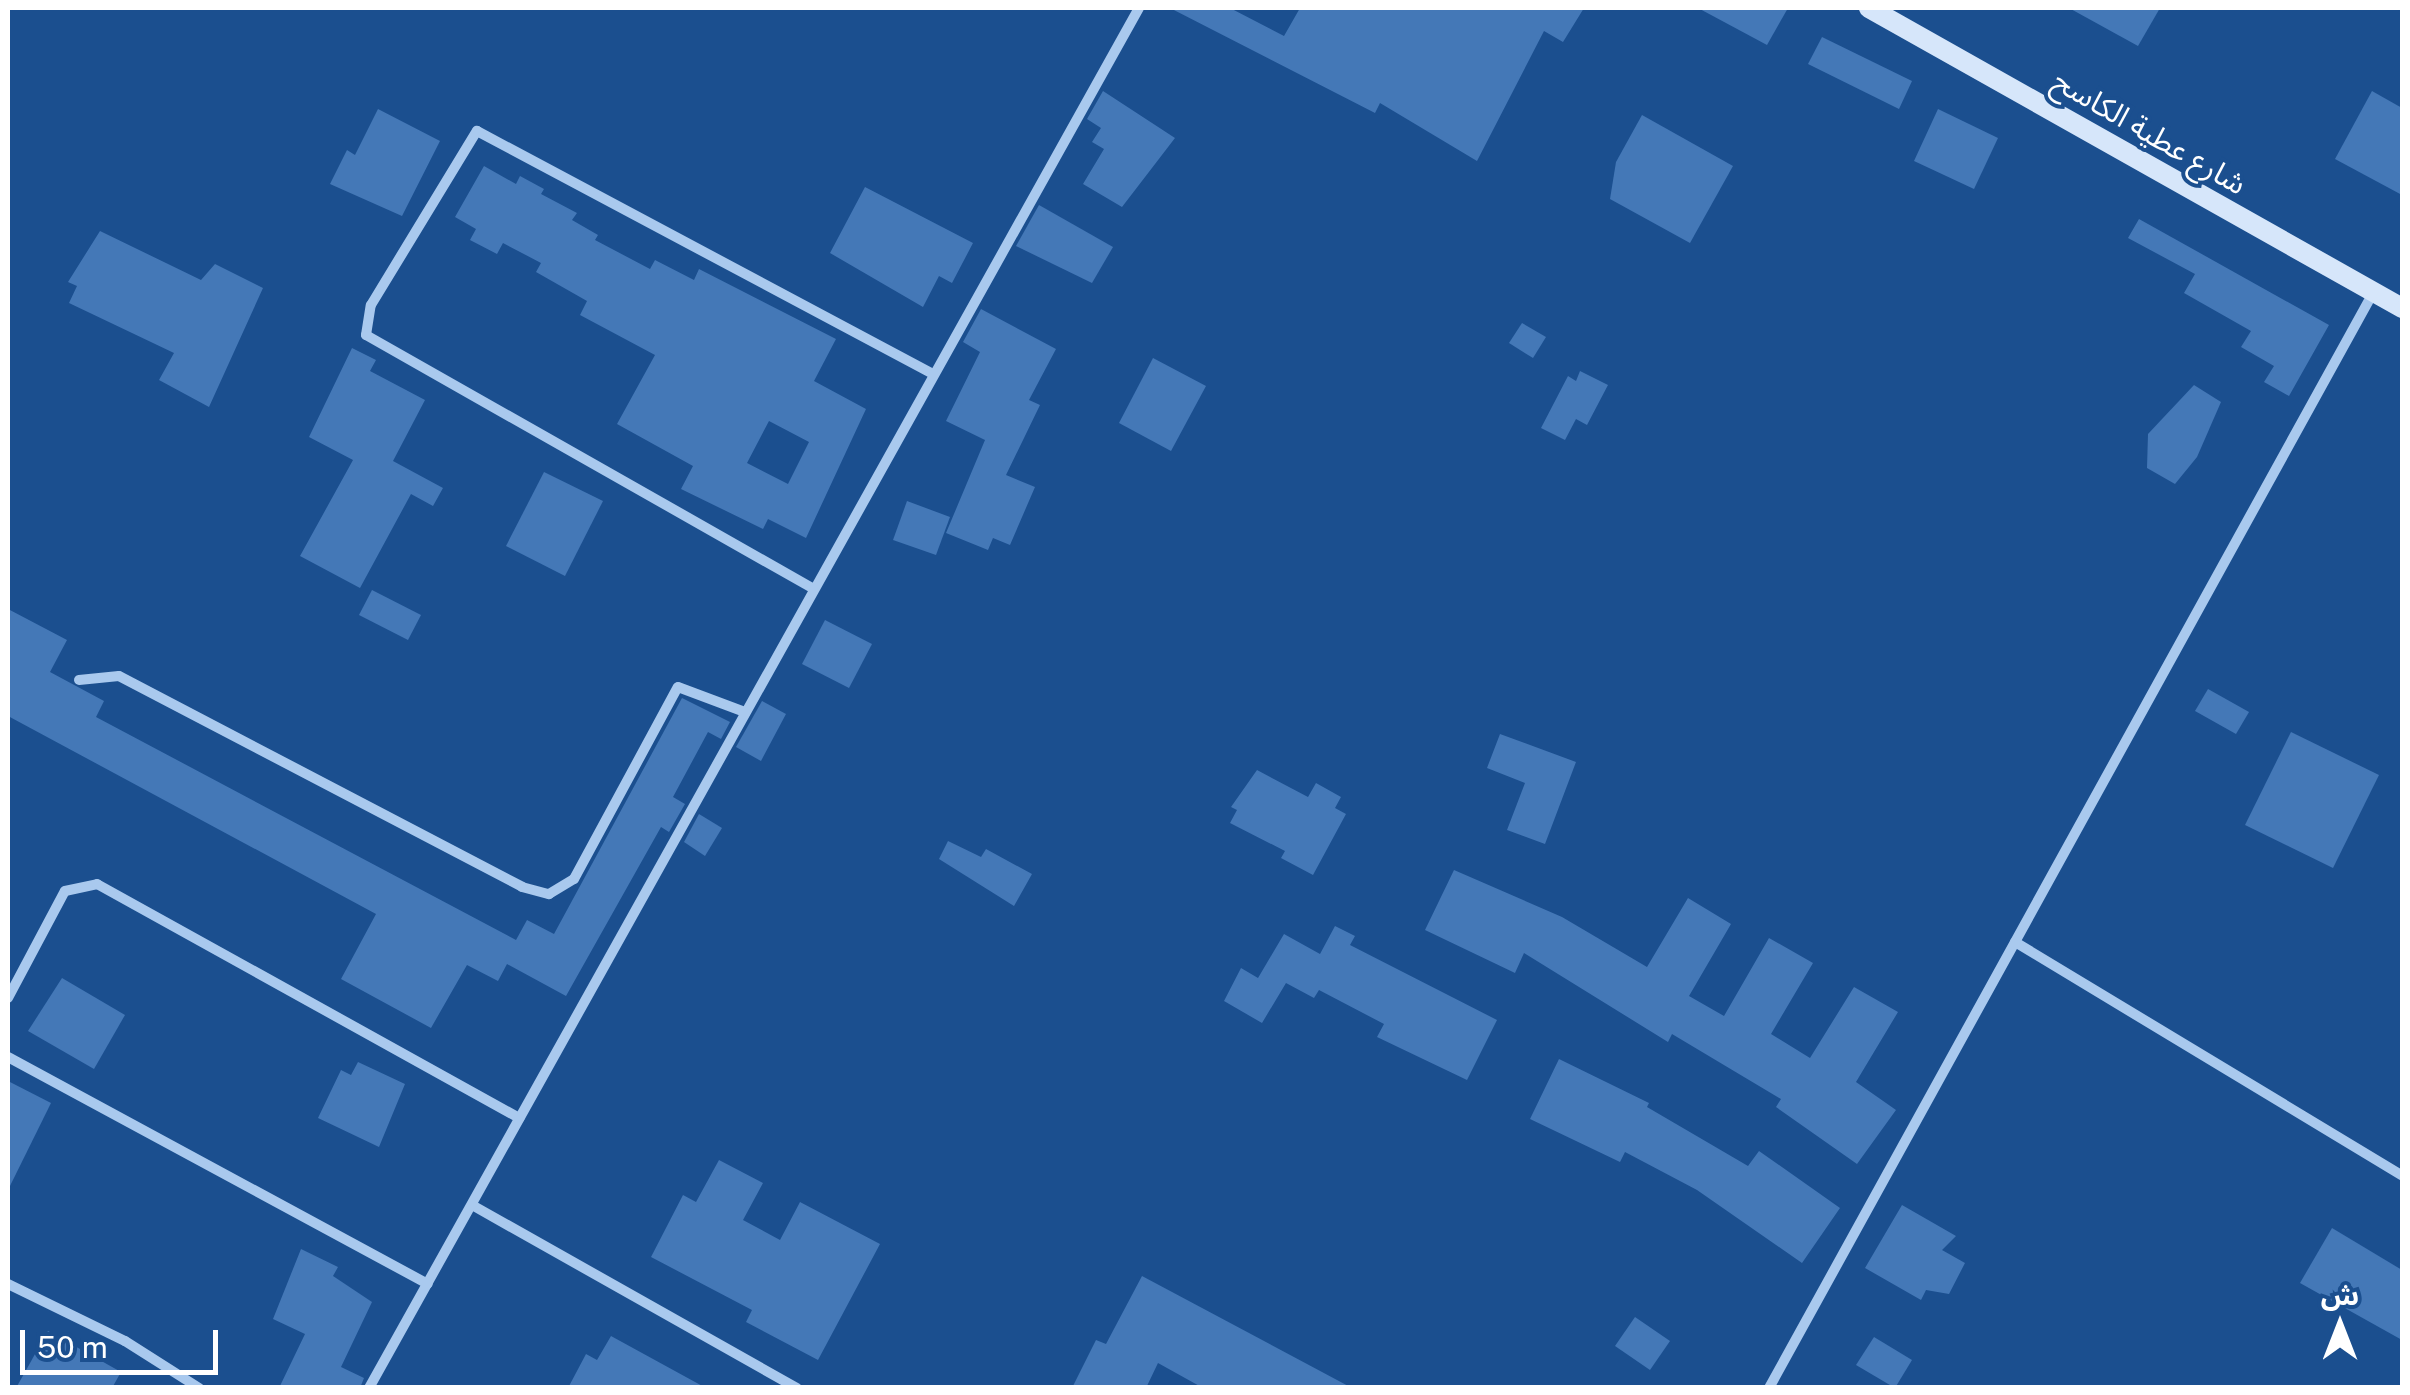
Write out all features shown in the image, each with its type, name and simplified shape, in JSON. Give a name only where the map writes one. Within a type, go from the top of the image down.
[{"type":"street","points":[[369,1388],[1139,8]]},
{"type":"street","name":"شارع عطية الكاسح","points":[[1869,8],[2402,308]]},
{"type":"street","points":[[814,589],[366,336],[371,305],[477,131],[933,374]]},
{"type":"street","points":[[1769,1388],[2373,293]]},
{"type":"street","points":[[78,680],[118,676],[522,887],[549,894],[574,879],[678,686],[745,712]]},
{"type":"street","points":[[8,998],[65,892],[97,884],[520,1118]]},
{"type":"street","points":[[2015,942],[2402,1175]]},
{"type":"street","points":[[8,1058],[428,1284]]},
{"type":"street","points":[[472,1205],[797,1388]]},
{"type":"street","points":[[8,1284],[125,1341],[199,1388]]},
{"type":"building","points":[[1170,8],[1230,8],[1284,36],[1300,8],[1584,8],[1563,42],[1544,31],[1477,161],[1380,103],[1375,113]]},
{"type":"building","points":[[1698,8],[1788,8],[1767,45]]},
{"type":"building","points":[[2069,8],[2160,8],[2138,46]]},
{"type":"building","points":[[1822,37],[1912,81],[1899,109],[1808,64]]},
{"type":"building","points":[[1103,91],[1175,138],[1122,207],[1083,184],[1104,149],[1092,142],[1101,128],[1087,119]]},
{"type":"building","points":[[2372,91],[2402,108],[2402,195],[2335,159]]},
{"type":"building","points":[[378,109],[440,141],[402,216],[330,184],[347,150],[355,155]]},
{"type":"building","points":[[1938,109],[1998,138],[1974,189],[1914,161]]},
{"type":"building","points":[[1642,115],[1733,166],[1690,243],[1610,199],[1616,162]]},
{"type":"building","points":[[484,166],[516,184],[520,176],[544,189],[541,194],[577,213],[572,220],[598,235],[595,240],[650,269],[655,260],[694,280],[699,269],[836,339],[814,381],[866,409],[806,538],[768,519],[763,529],[681,489],[693,466],[617,424],[655,355],[580,315],[587,301],[536,272],[541,263],[503,243],[497,254],[470,240],[476,229],[455,217]],"holes":[[[769,421],[809,442],[788,484],[747,463]]]},
{"type":"building","points":[[865,187],[973,243],[952,283],[939,276],[923,307],[830,253]]},
{"type":"building","points":[[1039,205],[1113,247],[1092,283],[1016,246]]},
{"type":"building","points":[[2139,219],[2329,325],[2289,396],[2264,382],[2274,366],[2241,347],[2251,331],[2184,293],[2195,274],[2128,238]]},
{"type":"building","points":[[100,231],[201,280],[215,264],[263,288],[209,407],[159,380],[174,353],[69,303],[77,286],[68,282]]},
{"type":"building","points":[[981,309],[1056,349],[1029,400],[1040,405],[1006,475],[1035,487],[1010,545],[993,538],[988,550],[946,533],[985,440],[946,421],[980,352],[963,342]]},
{"type":"building","points":[[1522,323],[1546,337],[1533,358],[1509,343]]},
{"type":"building","points":[[352,348],[376,360],[370,371],[425,400],[393,461],[443,488],[433,506],[411,494],[360,588],[300,556],[353,460],[309,437]]},
{"type":"building","points":[[1153,358],[1206,386],[1171,451],[1119,423]]},
{"type":"building","points":[[1580,371],[1608,385],[1587,425],[1576,419],[1565,440],[1541,428],[1568,376],[1576,381]]},
{"type":"building","points":[[2194,385],[2221,402],[2197,457],[2175,484],[2147,468],[2148,434]]},
{"type":"building","points":[[544,472],[603,501],[565,576],[506,546]]},
{"type":"building","points":[[907,501],[950,517],[936,555],[893,540]]},
{"type":"building","points":[[372,590],[421,615],[408,640],[359,615]]},
{"type":"building","points":[[8,609],[67,640],[50,672],[104,701],[96,717],[516,940],[527,920],[554,934],[682,698],[730,722],[721,739],[708,732],[673,797],[685,804],[669,832],[661,827],[566,996],[507,964],[498,981],[467,965],[431,1028],[341,979],[376,914],[8,716]]},
{"type":"building","points":[[825,620],[872,644],[849,688],[802,664]]},
{"type":"building","points":[[2208,689],[2249,712],[2236,734],[2195,711]]},
{"type":"building","points":[[762,701],[786,714],[761,761],[736,747]]},
{"type":"building","points":[[2291,732],[2379,775],[2333,868],[2245,825]]},
{"type":"building","points":[[1500,734],[1576,762],[1545,844],[1507,830],[1525,783],[1487,768]]},
{"type":"building","points":[[1257,770],[1308,797],[1316,783],[1341,797],[1335,808],[1346,814],[1313,875],[1281,858],[1285,851],[1230,823],[1237,810],[1231,807]]},
{"type":"building","points":[[699,814],[722,828],[705,856],[684,842]]},
{"type":"building","points":[[948,841],[981,857],[986,849],[1032,874],[1014,906],[939,859]]},
{"type":"building","points":[[1454,870],[1562,917],[1647,967],[1688,898],[1731,924],[1689,996],[1724,1016],[1769,938],[1813,963],[1771,1034],[1810,1058],[1854,987],[1898,1012],[1856,1082],[1896,1110],[1857,1164],[1776,1107],[1781,1099],[1672,1034],[1668,1042],[1524,953],[1515,973],[1425,930]]},
{"type":"building","points":[[1335,926],[1355,936],[1350,945],[1497,1020],[1467,1080],[1377,1037],[1384,1024],[1319,990],[1314,998],[1286,983],[1262,1023],[1224,1001],[1241,968],[1258,978],[1284,934],[1320,954]]},
{"type":"building","points":[[62,978],[125,1015],[94,1069],[28,1031]]},
{"type":"building","points":[[1559,1059],[1649,1103],[1647,1107],[1748,1166],[1759,1151],[1840,1208],[1802,1263],[1697,1190],[1625,1152],[1620,1162],[1530,1119]]},
{"type":"building","points":[[358,1062],[405,1084],[379,1147],[318,1118],[341,1070],[351,1075]]},
{"type":"building","points":[[8,1081],[51,1103],[8,1190]]},
{"type":"building","points":[[719,1160],[763,1183],[743,1220],[780,1240],[800,1202],[880,1244],[818,1360],[746,1322],[752,1310],[651,1257],[683,1195],[696,1202]]},
{"type":"building","points":[[1902,1205],[1956,1236],[1942,1250],[1965,1263],[1949,1294],[1926,1290],[1921,1300],[1865,1268]]},
{"type":"building","points":[[2332,1228],[2402,1270],[2402,1340],[2300,1283]]},
{"type":"building","points":[[301,1249],[338,1267],[333,1276],[372,1302],[341,1367],[364,1378],[360,1388],[279,1388],[305,1334],[273,1319]]},
{"type":"building","points":[[1142,1276],[1352,1388],[1203,1388],[1158,1363],[1146,1388],[1072,1388],[1096,1340],[1106,1344]]},
{"type":"building","points":[[1635,1317],[1670,1341],[1650,1370],[1615,1346]]},
{"type":"building","points":[[48,1331],[121,1372],[112,1388],[16,1388]]},
{"type":"building","points":[[611,1336],[706,1388],[568,1388],[586,1354],[597,1360]]},
{"type":"building","points":[[1874,1337],[1912,1360],[1895,1388],[1856,1365]]}]
